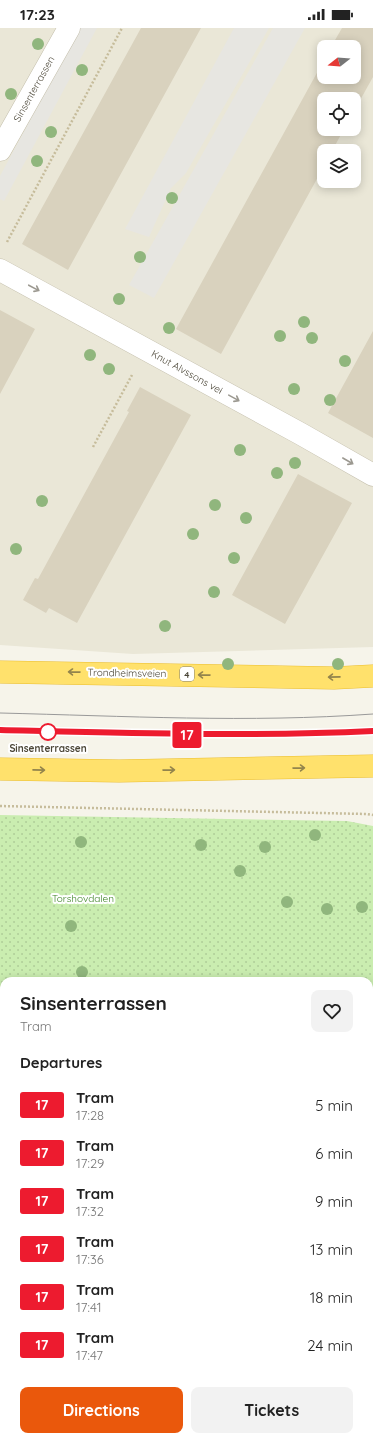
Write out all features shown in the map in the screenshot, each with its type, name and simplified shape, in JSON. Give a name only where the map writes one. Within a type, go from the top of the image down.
[{"type":"highway","name":"Trondheimsveien","points":[[0,672],[334,678],[373,676]]},
{"type":"highway","points":[[0,769],[119,771],[373,766]]},
{"type":"street","name":"Sinsenterrassen","points":[[0,150],[68,28]]},
{"type":"street","name":"Knut Alvssons vei","points":[[0,270],[373,475]]},
{"type":"path","points":[[5,246],[122,28]]},
{"type":"path","points":[[93,447],[135,369]]},
{"type":"path","points":[[0,806],[373,815]]},
{"type":"shaded area","points":[[0,28],[373,28],[373,647],[133,654],[0,645]]},
{"type":"shaded area","points":[[80,28],[97,28],[4,201],[0,199],[0,176]]},
{"type":"shaded area","points":[[234,28],[269,28],[186,173],[171,188],[149,237],[125,229]]},
{"type":"shaded area","points":[[273,28],[305,28],[154,298],[129,285]]},
{"type":"green space","name":"Torshovdalen","points":[[0,815],[347,821],[373,826],[373,977],[0,977]]},
{"type":"building","points":[[141,28],[201,28],[68,270],[22,244]]},
{"type":"building","points":[[342,28],[373,28],[373,77],[361,98],[361,92],[317,92],[317,136],[340,136],[336,144],[317,144],[317,179],[221,354],[176,329],[317,73],[317,84],[361,84],[361,40],[335,40]]},
{"type":"building","points":[[0,310],[35,329],[0,394]]},
{"type":"building","points":[[373,331],[373,438],[328,413]]},
{"type":"building","points":[[140,387],[191,415],[77,623],[49,608],[46,613],[23,600],[35,578],[38,579],[129,412],[127,411]]},
{"type":"building","points":[[298,474],[352,503],[285,624],[232,595]]},
{"type":"tram line","points":[[0,713],[233,718],[326,717],[373,714]]},
{"type":"tram line","points":[[0,730],[233,734],[373,731]]},
{"type":"tram line","name":"17","points":[[0,730],[183,735],[269,735],[373,731]]},
{"type":"place","name":"Sinsenterrassen","points":[[48,732]]}]
